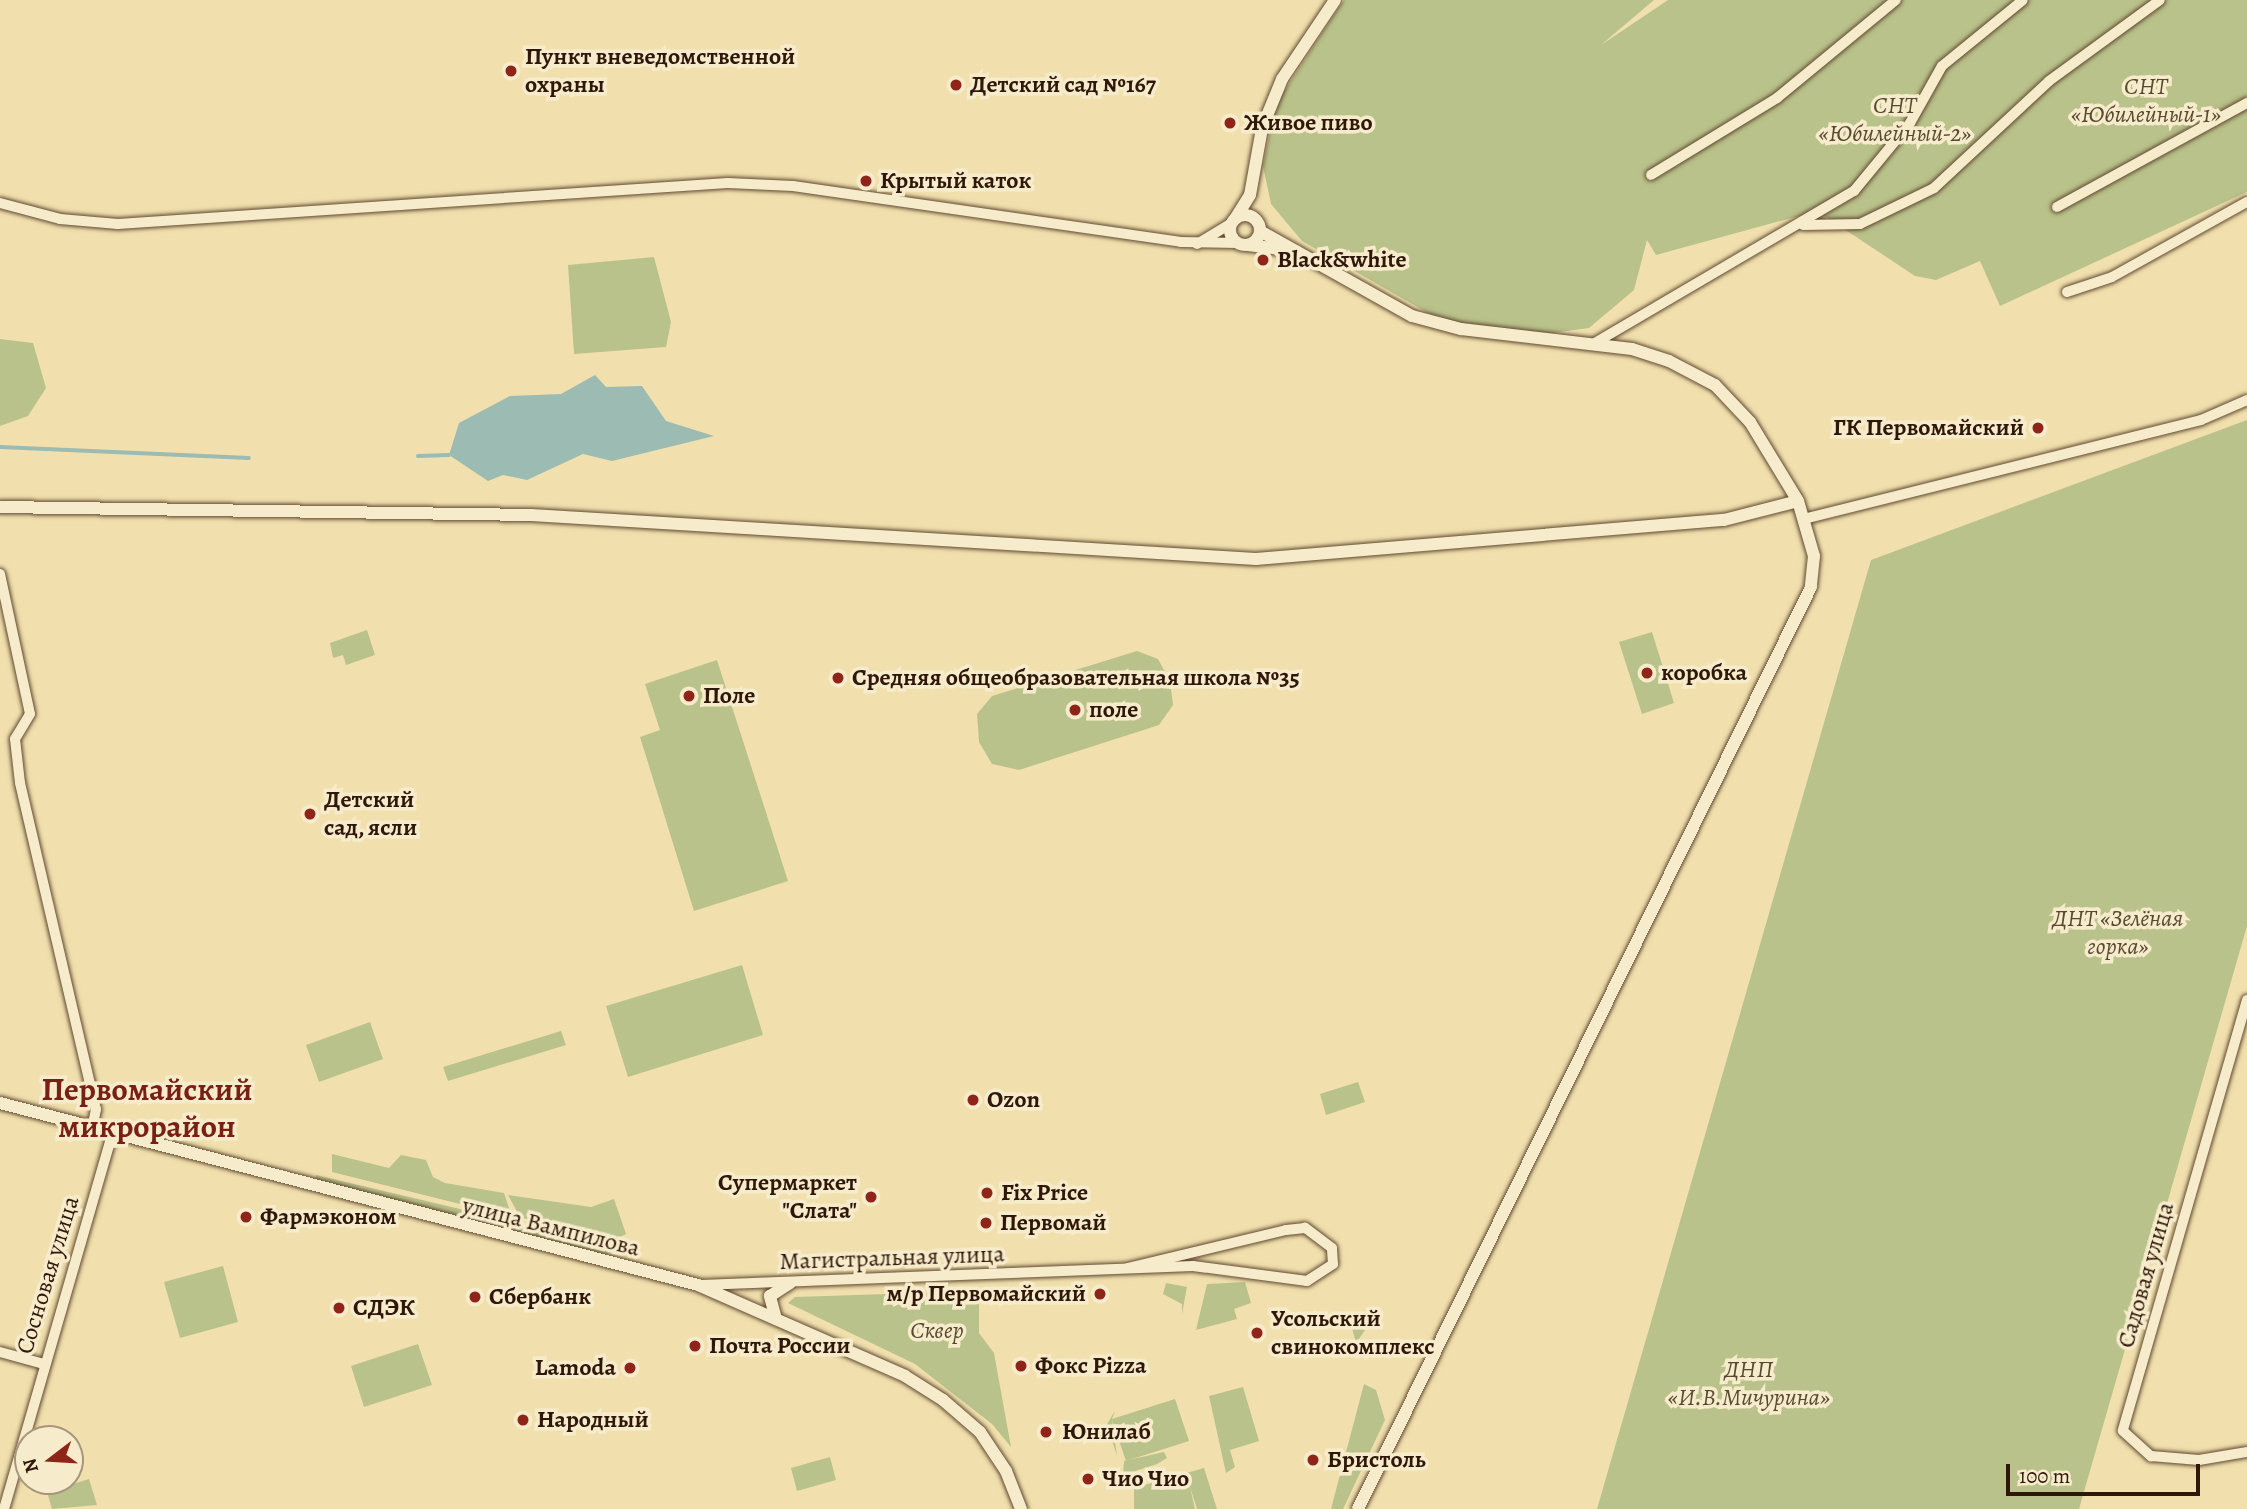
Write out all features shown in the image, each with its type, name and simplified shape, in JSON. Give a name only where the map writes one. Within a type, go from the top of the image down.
[{"type":"street","points":[[1196,244],[1234,221],[1250,195],[1262,128],[1282,79],[1335,0]]},
{"type":"street","points":[[1651,175],[1777,98],[1896,0]]},
{"type":"street","points":[[1593,344],[1802,225],[1854,191],[1910,123],[1942,66],[2023,0]]},
{"type":"street","points":[[1802,225],[1860,224],[1923,195],[2049,81],[2160,0]]},
{"type":"street","points":[[2057,207],[2247,103]]},
{"type":"street","points":[[0,203],[60,219],[118,224],[728,183],[793,186],[1196,244],[1244,244],[1294,251]]},
{"type":"street","points":[[1250,195],[1259,226]]},
{"type":"street","points":[[2067,292],[2112,277],[2247,202]]},
{"type":"street","points":[[1234,221],[1259,226],[1294,251],[1412,316],[1461,329],[1593,344],[1669,361],[1715,384],[1750,422],[1798,501],[1814,556],[1811,587],[1358,1509]]},
{"type":"street","points":[[1234,221],[1244,244]]},
{"type":"street","points":[[1244,244],[1259,226]]},
{"type":"street","points":[[1804,519],[2201,420],[2247,400]]},
{"type":"street","points":[[0,507],[531,515],[1256,559],[1724,520],[1798,501]]},
{"type":"street","points":[[0,574],[30,714],[15,739],[20,783],[96,1110],[92,1129]]},
{"type":"street","name":"Садовая улица","points":[[2247,1000],[2123,1431],[2151,1455],[2199,1460],[2247,1452]]},
{"type":"street","name":"улица Вампилова","points":[[0,1104],[698,1285],[905,1376],[943,1400],[980,1432],[1006,1471],[1021,1509]]},
{"type":"street","name":"Сосновая улица","points":[[4,1509],[112,1135]]},
{"type":"street","name":"Магистральная улица","points":[[698,1285],[1203,1266],[1307,1281],[1333,1264],[1332,1248],[1313,1232],[1286,1230],[1128,1268]]},
{"type":"street","points":[[776,1320],[770,1296],[790,1283]]},
{"type":"street","points":[[0,1352],[44,1364]]},
{"type":"green space","points":[[1344,0],[1654,0],[1601,45],[1668,0],[2247,0],[2247,192],[2000,306],[1980,261],[1936,280],[1915,276],[1817,211],[1656,255],[1647,240],[1634,290],[1589,328],[1529,336],[1442,321],[1302,241],[1271,204],[1263,166],[1276,104]]},
{"type":"green space","points":[[654,257],[671,322],[666,347],[574,354],[568,265]]},
{"type":"green space","points":[[0,339],[33,343],[46,388],[28,416],[0,426]]},
{"type":"green space","points":[[2247,420],[2247,926],[2079,1509],[1597,1509],[1871,560]]},
{"type":"green space","points":[[367,630],[375,655],[346,665],[343,655],[333,658],[330,643]]},
{"type":"green space","name":"коробка","points":[[1652,632],[1674,703],[1642,714],[1619,642]]},
{"type":"green space","name":"поле","points":[[1137,651],[1158,659],[1170,681],[1173,705],[1159,725],[1019,770],[992,764],[979,742],[977,714],[992,696]]},
{"type":"green space","points":[[717,660],[788,881],[694,911],[640,737],[660,730],[645,684]]},
{"type":"green space","points":[[742,965],[763,1035],[628,1077],[606,1006]]},
{"type":"green space","points":[[370,1022],[383,1059],[319,1082],[306,1045]]},
{"type":"green space","points":[[561,1031],[566,1045],[448,1081],[443,1067]]},
{"type":"green space","points":[[1358,1082],[1365,1102],[1326,1115],[1320,1094]]},
{"type":"green space","points":[[332,1154],[389,1168],[401,1155],[426,1160],[433,1177],[445,1183],[504,1193],[512,1217],[332,1172]]},
{"type":"green space","points":[[316,1175],[617,1246],[619,1250],[604,1255],[314,1182]]},
{"type":"green space","points":[[508,1195],[591,1207],[614,1199],[626,1234],[612,1241],[520,1217]]},
{"type":"green space","points":[[223,1266],[238,1322],[180,1338],[164,1282]]},
{"type":"green space","points":[[1245,1282],[1251,1303],[1234,1309],[1237,1319],[1196,1330],[1207,1284]]},
{"type":"green space","points":[[1166,1283],[1187,1287],[1182,1314],[1182,1304],[1163,1294]]},
{"type":"green space","name":"Сквер","points":[[979,1291],[979,1333],[994,1353],[1011,1447],[992,1424],[915,1364],[788,1303],[795,1297]]},
{"type":"green space","points":[[1371,1311],[1373,1319],[1356,1343],[1349,1317]]},
{"type":"green space","points":[[418,1344],[432,1385],[364,1407],[351,1366]]},
{"type":"green space","points":[[1364,1384],[1376,1390],[1385,1420],[1343,1509],[1331,1509]]},
{"type":"green space","points":[[1243,1387],[1259,1441],[1230,1450],[1235,1467],[1226,1473],[1209,1396]]},
{"type":"green space","points":[[1175,1399],[1189,1441],[1126,1461],[1112,1420],[1117,1456],[1107,1424],[1115,1411],[1112,1419]]},
{"type":"green space","points":[[1164,1452],[1167,1458],[1157,1464],[1123,1475],[1124,1461]]},
{"type":"green space","points":[[830,1457],[836,1480],[797,1491],[791,1468]]},
{"type":"green space","points":[[1204,1468],[1217,1509],[1197,1509],[1190,1487],[1195,1509],[1134,1509],[1134,1488]]},
{"type":"green space","points":[[89,1479],[97,1505],[52,1509],[48,1495],[84,1495],[84,1481]]},
{"type":"water","points":[[595,375],[606,387],[642,386],[666,421],[714,436],[612,461],[583,454],[527,480],[503,475],[488,481],[449,455],[459,423],[510,396],[561,394]]},
{"type":"waterway","points":[[0,447],[249,458]]},
{"type":"waterway","points":[[418,456],[449,455]]},
{"type":"place","name":"Пункт вневедомственной охраны","points":[[511,71]]},
{"type":"place","name":"Детский сад №167","points":[[956,85]]},
{"type":"place","name":"Живое пиво","points":[[1230,123]]},
{"type":"place","name":"Крытый каток","points":[[866,181]]},
{"type":"place","name":"Black&white","points":[[1263,260]]},
{"type":"place","name":"ГК Первомайский","points":[[2038,428]]},
{"type":"place","name":"коробка","points":[[1647,673]]},
{"type":"place","name":"Средняя общеобразовательная школа №35","points":[[838,678]]},
{"type":"place","name":"Поле","points":[[689,696]]},
{"type":"place","name":"поле","points":[[1075,710]]},
{"type":"place","name":"Детский сад, ясли","points":[[310,814]]},
{"type":"place","name":"Ozon","points":[[973,1100]]},
{"type":"place","name":"Fix Price","points":[[987,1193]]},
{"type":"place","name":"Супермаркет \"Слата\"","points":[[871,1197]]},
{"type":"place","name":"Фармэконом","points":[[246,1217]]},
{"type":"place","name":"Первомай","points":[[986,1223]]},
{"type":"place","name":"м/р Первомайский","points":[[1100,1294]]},
{"type":"place","name":"Сбербанк","points":[[475,1297]]},
{"type":"place","name":"СДЭК","points":[[339,1308]]},
{"type":"place","name":"Усольский свинокомплекс","points":[[1257,1333]]},
{"type":"place","name":"Почта России","points":[[695,1346]]},
{"type":"place","name":"Фокс Pizza","points":[[1021,1366]]},
{"type":"place","name":"Lamoda","points":[[630,1368]]},
{"type":"place","name":"Народный","points":[[523,1420]]},
{"type":"place","name":"Юнилаб","points":[[1046,1432]]},
{"type":"place","name":"Бристоль","points":[[1313,1460]]},
{"type":"place","name":"Чио Чио","points":[[1088,1479]]},
{"type":"district","name":"Первомайский микрорайон","points":[[147,1108]]},
{"type":"park label","name":"СНТ «Юбилейный-1»","points":[[2146,101]]},
{"type":"park label","name":"СНТ «Юбилейный-2»","points":[[1895,120]]},
{"type":"park label","name":"ДНТ «Зелёная горка»","points":[[2118,933]]},
{"type":"park label","name":"ДНП «И.В.Мичурина»","points":[[1749,1384]]}]
